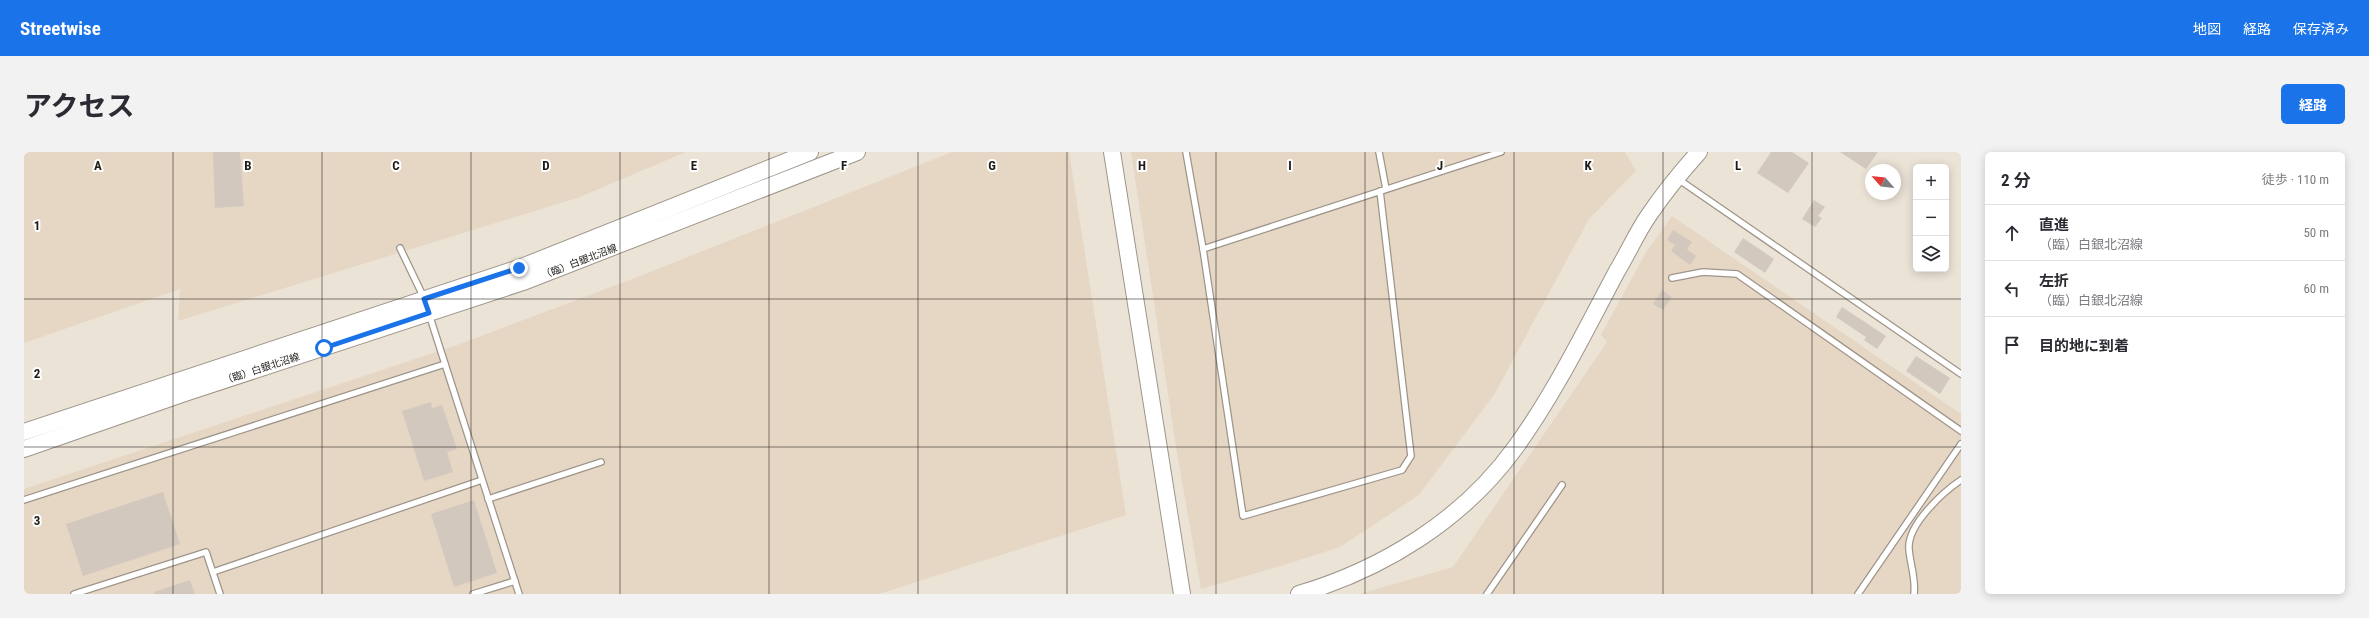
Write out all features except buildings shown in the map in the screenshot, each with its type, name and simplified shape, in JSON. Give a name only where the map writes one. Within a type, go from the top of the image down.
[{"type":"street","name":"（臨）白銀北沼線","points":[[24,432],[183,386],[426,306],[810,152]]},
{"type":"street","name":"（臨）白銀北沼線","points":[[426,306],[523,282],[857,152]]},
{"type":"street","points":[[1112,152],[1182,594]]},
{"type":"street","points":[[1298,594],[1375,564],[1433,530],[1477,492],[1514,449],[1547,399],[1648,216],[1676,178],[1699,152]]},
{"type":"street","name":"（臨）白銀北沼線","points":[[24,449],[183,386]]},
{"type":"lane","points":[[1186,152],[1203,249],[1243,516],[1402,470],[1411,456],[1379,152]]},
{"type":"lane","points":[[1203,249],[1501,152]]},
{"type":"lane","points":[[1676,178],[1961,374]]},
{"type":"lane","points":[[400,248],[426,306],[519,594]]},
{"type":"lane","points":[[1672,278],[1703,272],[1737,274],[1961,431]]},
{"type":"lane","points":[[24,500],[445,364]]},
{"type":"lane","points":[[1858,594],[1961,444]]},
{"type":"lane","points":[[488,499],[600,462]]},
{"type":"lane","points":[[213,572],[482,480]]},
{"type":"lane","points":[[1914,594],[1915,585],[1908,547],[1917,523],[1945,490],[1961,480]]},
{"type":"lane","points":[[1487,594],[1562,485]]},
{"type":"lane","points":[[74,594],[206,552],[220,594]]},
{"type":"lane","points":[[473,594],[515,581]]},
{"type":"shaded area","points":[[24,152],[686,152],[580,197],[178,321],[180,289],[24,343]]},
{"type":"shaded area","points":[[952,152],[1069,152],[1126,515],[879,594],[24,594],[24,489],[457,345],[640,276]]},
{"type":"shaded area","points":[[1131,152],[1625,152],[1636,171],[1589,219],[1494,395],[1419,495],[1340,547],[1201,589],[1177,453]]},
{"type":"shaded area","points":[[1672,216],[1961,414],[1961,594],[1359,594],[1453,567],[1607,342],[1601,335],[1646,252]]},
{"type":"route","points":[[324,348],[429,313],[424,299],[519,268]]}]
